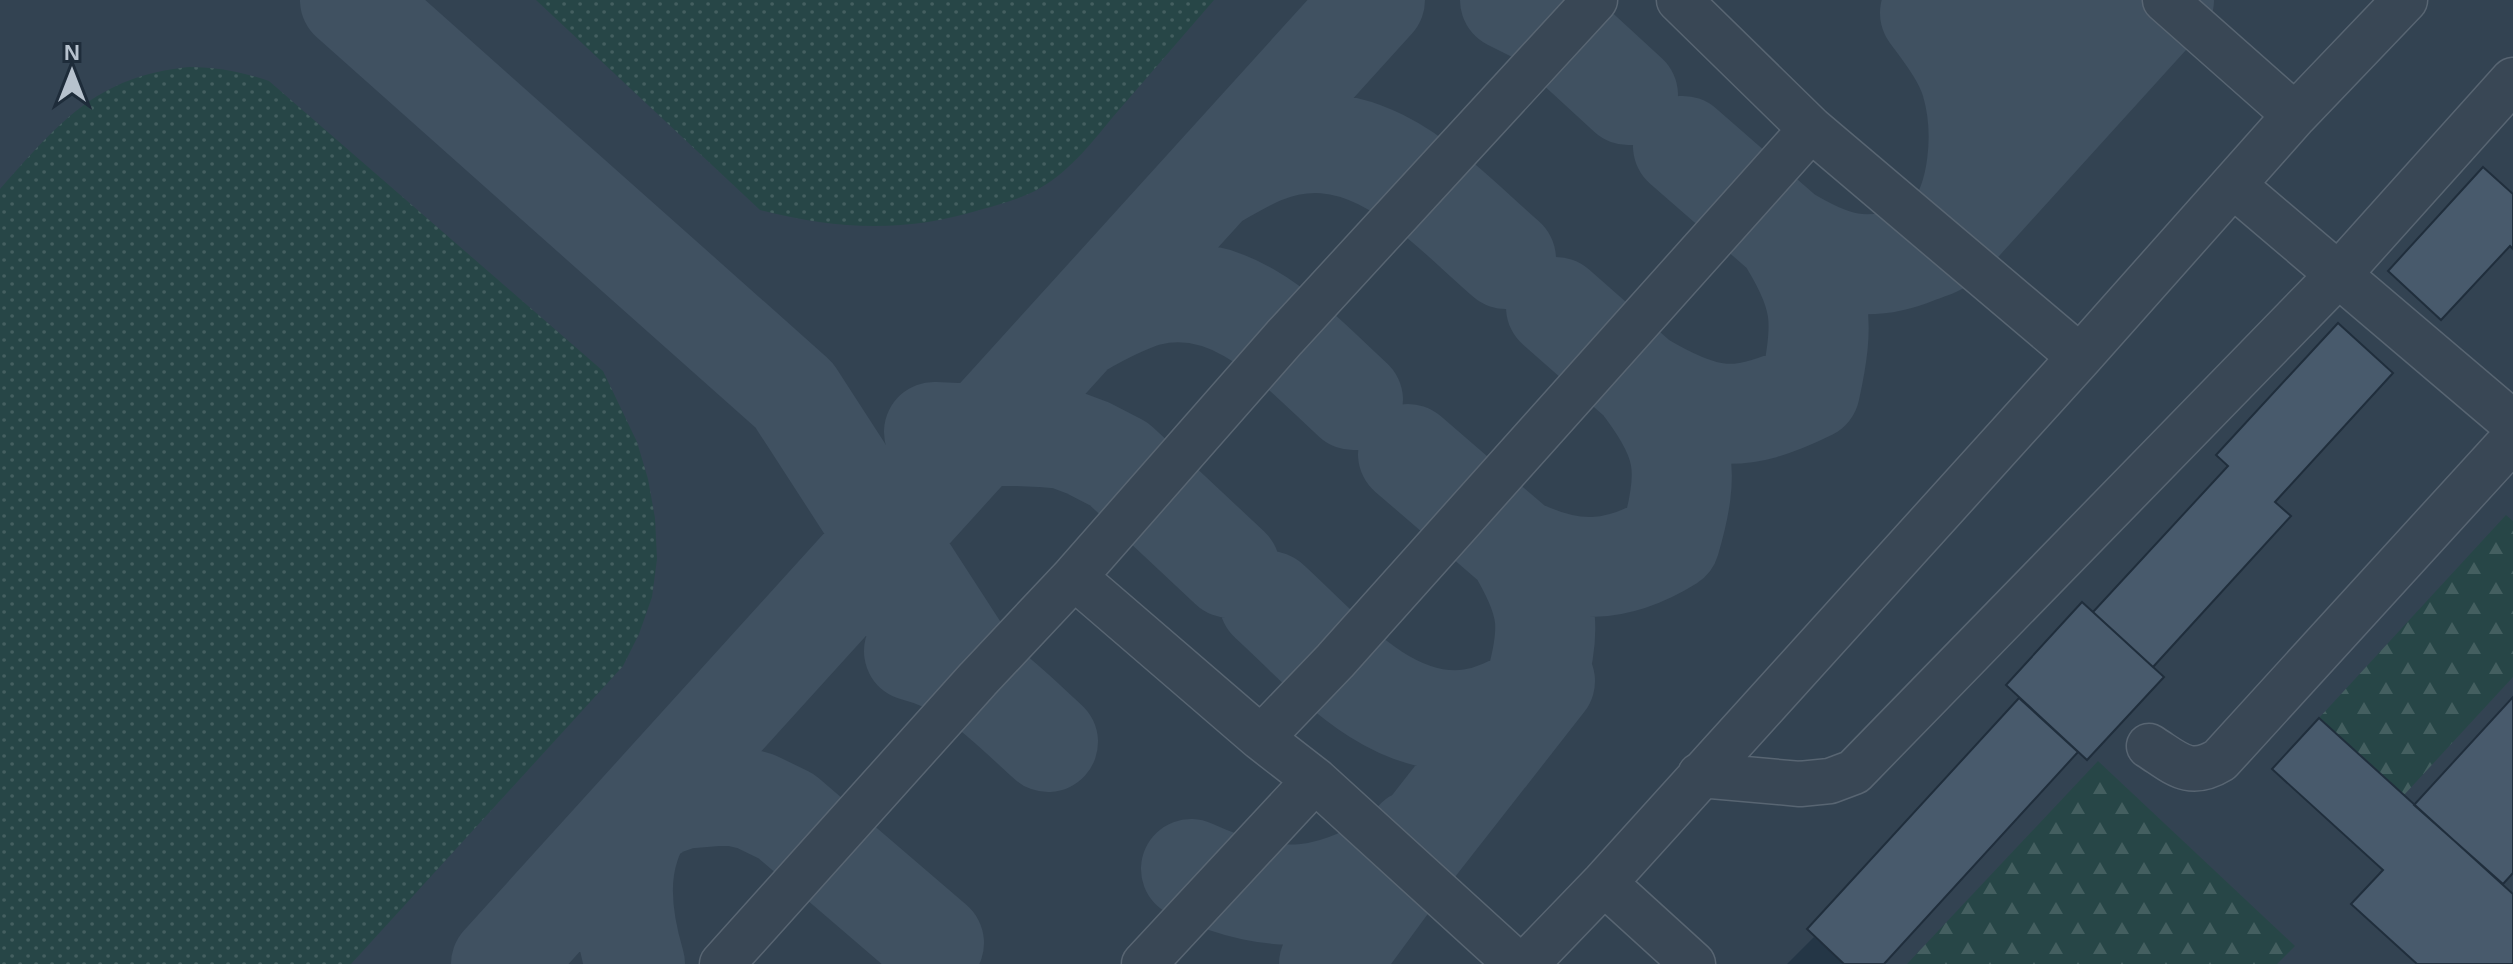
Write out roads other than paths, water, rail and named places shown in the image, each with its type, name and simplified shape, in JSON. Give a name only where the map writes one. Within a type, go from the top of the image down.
[{"type":"lane","points":[[722,964],[1074,577],[1284,338],[1595,0]]},
{"type":"lane","points":[[1679,0],[1811,129],[2080,357]]},
{"type":"lane","points":[[2165,0],[2295,115]]},
{"type":"lane","points":[[1526,964],[1604,883],[2295,115],[2405,0]]},
{"type":"lane","points":[[1700,775],[1800,784],[1830,781],[1854,772],[2338,275],[2513,80]]},
{"type":"lane","points":[[1261,738],[1367,626],[1811,129]]},
{"type":"lane","points":[[2233,185],[2513,423]]},
{"type":"lane","points":[[2149,746],[2188,770],[2207,768],[2220,760],[2513,439]]},
{"type":"lane","points":[[1074,577],[1261,738],[1315,780],[1517,964]]},
{"type":"lane","points":[[1144,964],[1315,780]]},
{"type":"lane","points":[[1604,883],[1693,964]]}]
